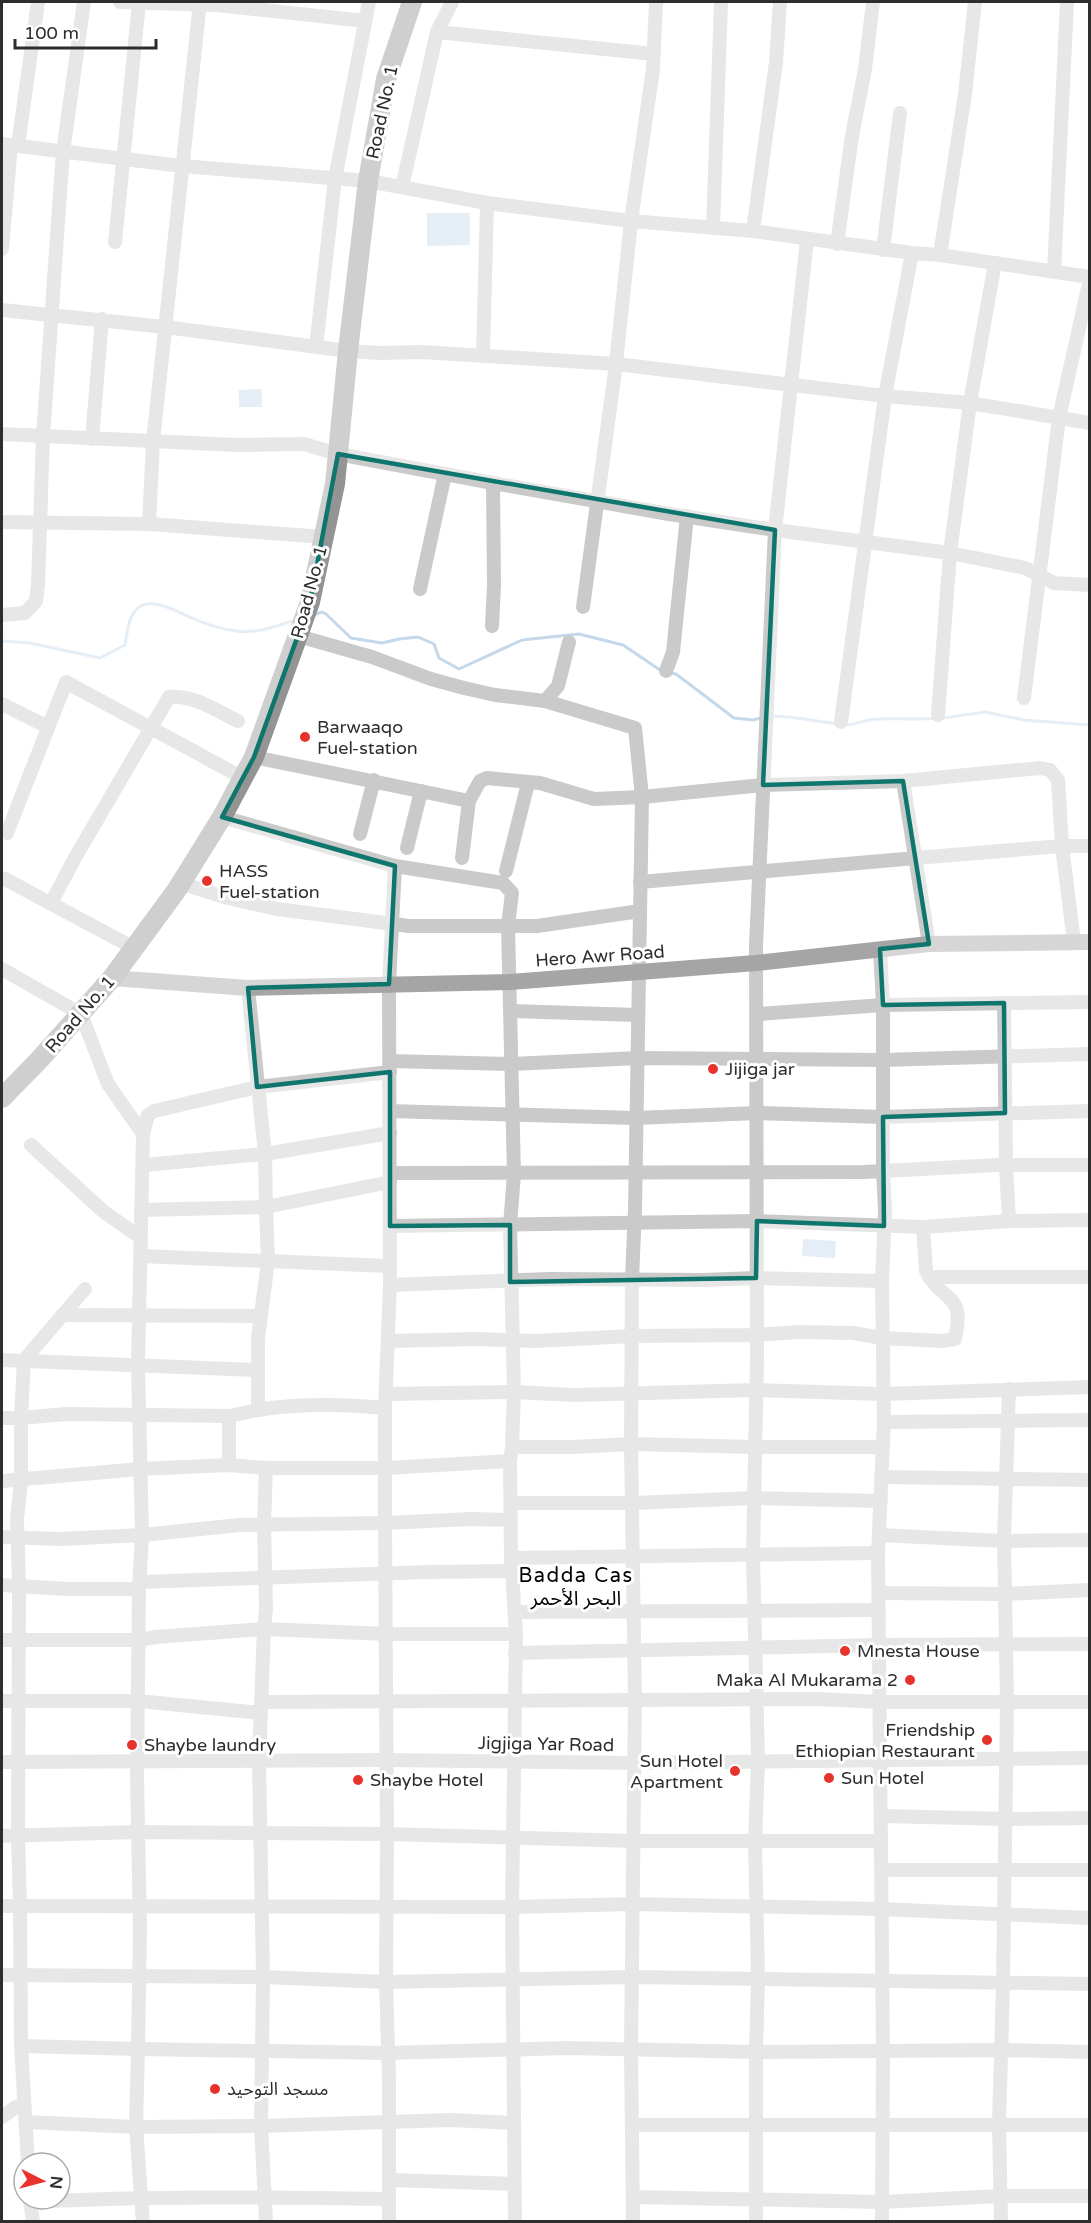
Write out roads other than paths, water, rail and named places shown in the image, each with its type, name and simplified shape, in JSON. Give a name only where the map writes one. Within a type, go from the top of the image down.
[{"type":"highway","name":"Road No. 1","points":[[2,1098],[112,978],[180,883],[222,817],[254,757],[310,602],[324,537],[338,454],[368,181],[386,79],[412,2]]},
{"type":"main road","name":"Hero Awr Road","points":[[112,978],[248,988],[510,982],[756,963],[929,944],[1082,942]]},
{"type":"street","points":[[2,249],[10,145],[38,2]]},
{"type":"street","points":[[2,615],[26,613],[36,601],[39,585],[39,522],[63,152],[84,2]]},
{"type":"street","points":[[120,2],[200,3],[364,21]]},
{"type":"street","points":[[316,347],[335,179],[369,2]]},
{"type":"street","points":[[402,187],[437,32],[452,2]]},
{"type":"street","points":[[583,607],[616,364],[631,221],[653,69],[656,2]]},
{"type":"street","points":[[714,228],[721,2]]},
{"type":"street","points":[[753,231],[776,62],[780,2]]},
{"type":"street","points":[[837,244],[873,2]]},
{"type":"street","points":[[940,255],[965,94],[975,2]]},
{"type":"street","points":[[1054,272],[1067,2]]},
{"type":"street","points":[[115,242],[123,159],[147,3]]},
{"type":"street","points":[[149,524],[153,442],[200,3]]},
{"type":"street","points":[[437,32],[654,54]]},
{"type":"street","points":[[883,250],[900,113]]},
{"type":"street","points":[[10,145],[182,166],[368,181],[487,203],[631,221],[753,231],[883,250],[940,255],[1089,278],[1059,418],[1024,698]]},
{"type":"street","points":[[483,356],[487,203]]},
{"type":"street","points":[[756,2222],[758,1977],[755,1841],[758,1761],[753,1555],[758,872],[775,531],[807,240]]},
{"type":"street","points":[[841,722],[885,396],[912,253]]},
{"type":"street","points":[[938,715],[950,553],[970,403],[995,263]]},
{"type":"street","points":[[2,310],[165,327],[348,351],[422,352],[616,364],[792,386],[970,403],[1089,423]]},
{"type":"street","points":[[92,439],[102,320]]},
{"type":"street","points":[[2,434],[237,445],[304,444],[338,454],[493,483],[775,531],[950,553],[1025,568],[1054,583],[1089,585]]},
{"type":"street","points":[[420,589],[445,474]]},
{"type":"street","points":[[492,626],[493,483]]},
{"type":"street","points":[[666,671],[674,652],[687,516]]},
{"type":"street","points":[[2,522],[149,524],[324,537]]},
{"type":"street","points":[[298,636],[372,657],[431,679],[495,695],[545,701],[635,728],[642,797],[632,1279],[635,1652],[632,1905],[633,2222]]},
{"type":"street","points":[[545,701],[558,686],[569,642]]},
{"type":"street","points":[[7,833],[66,682],[243,778]]},
{"type":"street","points":[[51,903],[169,697],[190,698],[238,721]]},
{"type":"street","points":[[2,704],[48,727]]},
{"type":"street","points":[[254,757],[469,801]]},
{"type":"street","points":[[462,858],[469,801],[480,781],[487,778],[540,783],[594,799],[642,797],[763,785],[903,781],[1040,768],[1050,770],[1058,780],[1062,846],[1082,942]]},
{"type":"street","points":[[360,834],[374,780]]},
{"type":"street","points":[[903,781],[929,944]]},
{"type":"street","points":[[506,871],[528,783]]},
{"type":"street","points":[[407,848],[421,791]]},
{"type":"street","points":[[222,817],[395,866],[503,883],[512,893],[508,926],[514,1174],[510,1225],[510,1282],[514,1392],[511,1454],[511,1564],[516,1634],[512,1907],[515,2222]]},
{"type":"street","points":[[640,882],[1062,846],[1089,846]]},
{"type":"street","points":[[389,2222],[386,1982],[387,1634],[384,1523],[385,1401],[390,1285],[389,984],[395,866]]},
{"type":"street","points":[[5,879],[134,948]]},
{"type":"street","points":[[180,883],[228,898],[277,909],[332,918],[410,926],[537,926],[640,911]]},
{"type":"street","points":[[880,949],[883,1005],[884,1226],[882,1281],[884,1422],[878,1553],[883,1982],[882,2222]]},
{"type":"street","points":[[2,969],[81,1014],[108,1084],[143,1134]]},
{"type":"street","points":[[248,988],[265,1154],[268,1261],[260,1316],[257,1370],[258,1410]]},
{"type":"street","points":[[757,1014],[883,1005],[1089,1002]]},
{"type":"street","points":[[1004,1003],[1009,1221]]},
{"type":"street","points":[[511,1011],[638,1015]]},
{"type":"street","points":[[143,2222],[136,2127],[140,1905],[137,1761],[139,1585],[142,1535],[138,1365],[143,1134],[148,1115],[154,1111],[257,1087],[390,1066],[512,1064],[638,1058],[882,1060],[1089,1054]]},
{"type":"street","points":[[389,1111],[636,1118],[758,1113],[883,1117],[1089,1111]]},
{"type":"street","points":[[144,1165],[265,1154],[390,1133]]},
{"type":"street","points":[[31,1145],[104,1212],[140,1237]]},
{"type":"street","points":[[141,1209],[266,1207],[390,1178],[636,1171],[883,1171],[1006,1165],[1089,1165]]},
{"type":"street","points":[[390,1226],[757,1221],[923,1227],[1009,1221],[1089,1220]]},
{"type":"street","points":[[389,1341],[512,1339],[534,1341],[633,1336],[820,1332],[853,1333],[882,1338],[942,1341],[955,1339],[959,1312],[953,1301],[926,1271],[923,1227]]},
{"type":"street","points":[[141,1256],[389,1266]]},
{"type":"street","points":[[929,1277],[1089,1277]]},
{"type":"street","points":[[390,1285],[550,1279],[756,1278],[882,1281]]},
{"type":"street","points":[[27,2151],[21,2046],[17,1762],[19,1585],[17,1537],[24,1360],[85,1289]]},
{"type":"street","points":[[62,1315],[260,1316]]},
{"type":"street","points":[[2,1360],[257,1370]]},
{"type":"street","points":[[2,1418],[66,1414],[229,1416],[296,1405],[514,1392],[575,1395],[756,1390],[883,1394],[1089,1388]]},
{"type":"street","points":[[1001,2222],[999,2124],[1004,1984],[1007,1703],[1004,1541],[1009,1389]]},
{"type":"street","points":[[229,1416],[229,1465]]},
{"type":"street","points":[[884,1422],[1089,1420]]},
{"type":"street","points":[[2,1481],[140,1469],[229,1465],[266,1468],[386,1468],[573,1447],[632,1443],[754,1447],[882,1447]]},
{"type":"street","points":[[266,1468],[264,1524],[266,1610],[259,1761],[264,1977],[261,2126],[266,2222]]},
{"type":"street","points":[[882,1478],[1089,1480]]},
{"type":"street","points":[[511,1503],[633,1503],[754,1498],[881,1501]]},
{"type":"street","points":[[2,1537],[61,1539],[142,1535],[264,1524],[511,1520]]},
{"type":"street","points":[[879,1535],[1004,1541],[1089,1540]]},
{"type":"street","points":[[2,1585],[67,1589],[266,1577],[429,1572],[633,1555],[878,1553]]},
{"type":"street","points":[[879,1593],[1004,1594],[1089,1590]]},
{"type":"street","points":[[515,1612],[879,1610]]},
{"type":"street","points":[[2,1640],[139,1640],[264,1629],[387,1634],[516,1634]]},
{"type":"street","points":[[515,1653],[880,1645],[1089,1644]]},
{"type":"street","points":[[2,1701],[138,1701],[261,1708],[386,1702],[635,1700],[1089,1702]]},
{"type":"street","name":"Jigjiga Yar Road","points":[[2,1762],[386,1760],[635,1763],[1089,1758]]},
{"type":"street","points":[[882,1816],[1006,1819],[1089,1818]]},
{"type":"street","points":[[2,1836],[261,1833],[513,1836],[634,1841],[881,1841]]},
{"type":"street","points":[[882,1870],[1089,1870]]},
{"type":"street","points":[[2,1906],[512,1907],[632,1905],[881,1909],[1089,1918]]},
{"type":"street","points":[[2,1975],[264,1977],[386,1982],[758,1977],[883,1982],[1089,1984]]},
{"type":"street","points":[[21,2046],[387,2053],[567,2048],[756,2052],[1001,2050],[1089,2052]]},
{"type":"street","points":[[2,2117],[24,2104]]},
{"type":"street","points":[[26,2122],[136,2127],[450,2120],[514,2123]]},
{"type":"street","points":[[632,2125],[1089,2125]]},
{"type":"street","points":[[390,2180],[515,2184]]},
{"type":"street","points":[[72,2199],[265,2196],[388,2199]]},
{"type":"street","points":[[633,2197],[882,2202],[1000,2196],[1089,2196]]},
{"type":"water","points":[[427,213],[470,213],[470,245],[427,246]]},
{"type":"water","points":[[262,389],[262,407],[239,407],[239,390]]},
{"type":"water","points":[[803,1239],[836,1241],[835,1258],[802,1256]]},
{"type":"waterway","points":[[2,641],[30,643],[100,658],[125,645],[131,618],[136,610],[143,605],[151,604],[160,605],[208,624],[244,632],[274,627],[295,620]]},
{"type":"waterway","points":[[313,615],[322,612],[326,614],[351,638],[382,643],[418,637],[434,644],[439,658],[459,669],[522,640],[579,634],[623,645],[663,672]]},
{"type":"waterway","points":[[669,673],[676,674],[734,718],[753,720],[761,718]]},
{"type":"waterway","points":[[943,718],[985,712],[1024,720],[1090,725]]},
{"type":"waterway","points":[[771,716],[838,724]]},
{"type":"waterway","points":[[845,725],[874,719],[936,718]]},
{"type":"place","name":"Barwaaqo Fuel-station","points":[[305,737]]},
{"type":"place","name":"HASS Fuel-station","points":[[207,881]]},
{"type":"place","name":"Jijiga jar","points":[[713,1069]]},
{"type":"place","name":"Mnesta House","points":[[845,1651]]},
{"type":"place","name":"Maka Al Mukarama 2","points":[[910,1680]]},
{"type":"place","name":"Friendship Ethiopian Restaurant","points":[[987,1740]]},
{"type":"place","name":"Shaybe laundry","points":[[132,1745]]},
{"type":"place","name":"Sun Hotel Apartment","points":[[735,1771]]},
{"type":"place","name":"Sun Hotel","points":[[829,1778]]},
{"type":"place","name":"Shaybe Hotel","points":[[358,1780]]},
{"type":"place","name":"مسجد التوحيد","points":[[215,2089]]},
{"type":"district","name":"Badda Cas البحر الأحمر","points":[[576,1586]]}]
